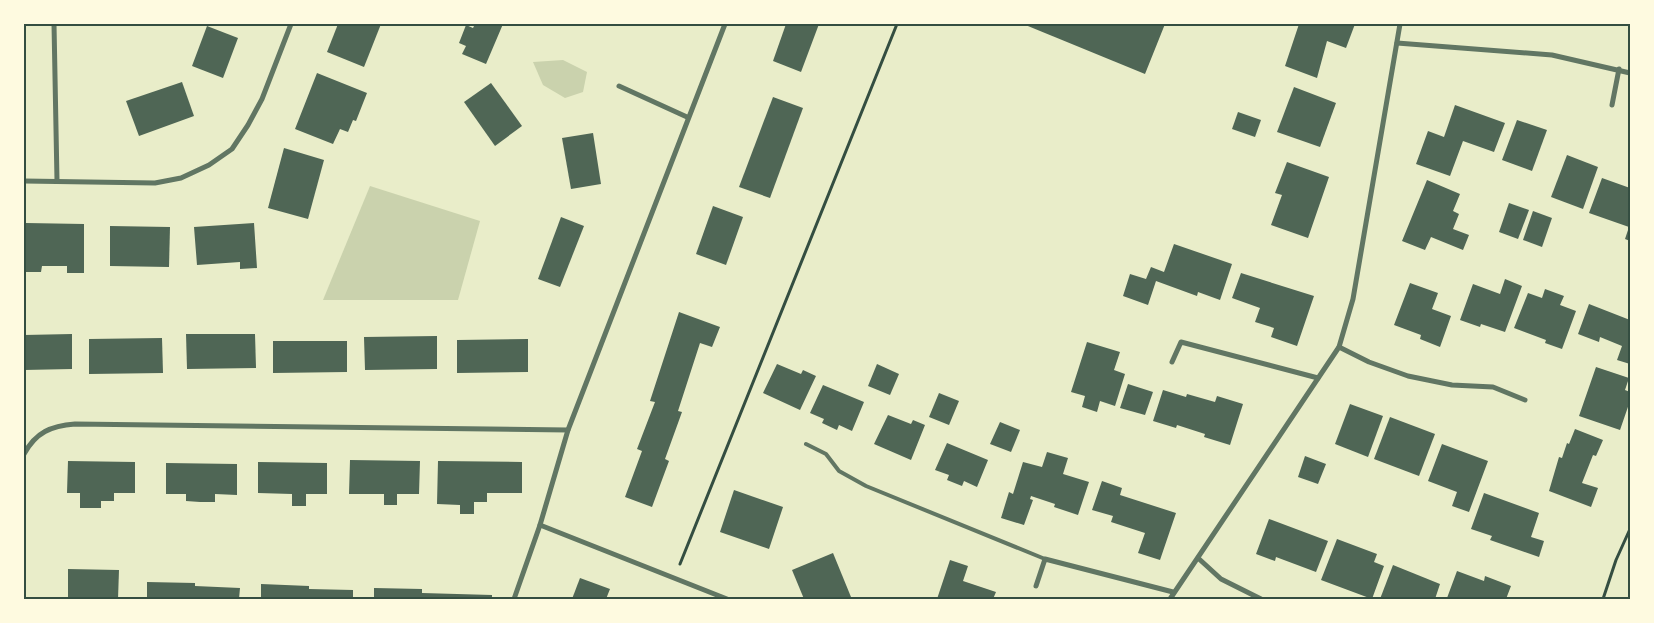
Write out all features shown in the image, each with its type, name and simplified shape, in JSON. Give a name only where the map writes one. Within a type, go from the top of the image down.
[{"type":"street","points":[[54,24],[57,181]]},
{"type":"street","points":[[24,181],[155,184],[181,178],[209,165],[232,149],[248,125],[269,84],[291,24]]},
{"type":"street","points":[[514,599],[540,525],[568,430],[724,24]]},
{"type":"street","points":[[1170,599],[1339,347],[1353,298],[1400,24]]},
{"type":"street","points":[[1397,43],[1552,55],[1630,73]]},
{"type":"street","points":[[1612,105],[1619,69]]},
{"type":"street","points":[[619,86],[687,117]]},
{"type":"street","points":[[1172,362],[1181,342],[1318,378]]},
{"type":"street","points":[[1339,347],[1368,362],[1408,376],[1452,385],[1493,387],[1525,400]]},
{"type":"street","points":[[24,454],[39,433],[55,426],[75,424],[568,430]]},
{"type":"street","points":[[540,525],[727,599]]},
{"type":"street","points":[[1198,558],[1221,579],[1261,599]]},
{"type":"street","points":[[1036,586],[1044,559],[1173,592]]},
{"type":"lane","points":[[806,444],[826,454],[839,471],[866,486],[1044,559]]},
{"type":"path","points":[[674,577],[897,24]]},
{"type":"path","points":[[1603,599],[1616,560],[1630,529]]},
{"type":"green space","points":[[563,60],[587,72],[583,92],[565,98],[543,85],[533,62]]},
{"type":"green space","points":[[370,186],[480,221],[458,300],[323,300]]},
{"type":"building","points":[[96,24],[117,24],[117,25],[96,26]]},
{"type":"building","points":[[338,24],[381,24],[364,67],[327,52]]},
{"type":"building","points":[[475,24],[503,24],[486,64],[462,54],[466,46],[459,43],[466,25],[473,28]]},
{"type":"building","points":[[786,24],[819,24],[801,72],[773,61]]},
{"type":"building","points":[[1023,24],[1165,24],[1145,74]]},
{"type":"building","points":[[1299,24],[1355,24],[1346,48],[1327,41],[1317,78],[1285,66]]},
{"type":"building","points":[[207,26],[238,38],[223,78],[192,66]]},
{"type":"building","points":[[317,73],[367,93],[356,121],[353,120],[348,132],[340,129],[333,144],[295,129]]},
{"type":"building","points":[[182,82],[194,116],[139,136],[126,101]]},
{"type":"building","points":[[491,83],[522,126],[495,146],[464,102]]},
{"type":"building","points":[[1294,87],[1336,103],[1320,147],[1277,132]]},
{"type":"building","points":[[773,97],[803,108],[770,198],[739,187]]},
{"type":"building","points":[[1455,105],[1505,123],[1494,152],[1463,141],[1450,176],[1416,164],[1428,131],[1444,137]]},
{"type":"building","points":[[1238,112],[1261,120],[1255,137],[1232,129]]},
{"type":"building","points":[[1517,120],[1547,130],[1532,171],[1502,160]]},
{"type":"building","points":[[593,133],[601,184],[571,189],[562,138]]},
{"type":"building","points":[[284,148],[324,160],[308,219],[268,208]]},
{"type":"building","points":[[1567,155],[1598,167],[1583,209],[1551,197]]},
{"type":"building","points":[[1287,162],[1329,177],[1308,238],[1271,225],[1282,195],[1275,193]]},
{"type":"building","points":[[1602,178],[1630,188],[1630,241],[1625,239],[1629,227],[1589,213]]},
{"type":"building","points":[[1427,180],[1460,194],[1453,211],[1459,214],[1453,229],[1469,235],[1463,250],[1431,237],[1425,250],[1402,241]]},
{"type":"building","points":[[1509,203],[1529,210],[1518,239],[1499,232]]},
{"type":"building","points":[[713,206],[743,217],[726,265],[696,254]]},
{"type":"building","points":[[1533,211],[1552,218],[1542,247],[1523,240]]},
{"type":"building","points":[[561,217],[584,226],[560,287],[538,279]]},
{"type":"building","points":[[26,223],[84,224],[84,273],[67,273],[67,266],[42,266],[41,272],[25,272]]},
{"type":"building","points":[[254,223],[257,268],[240,269],[240,262],[197,265],[194,227]]},
{"type":"building","points":[[110,226],[170,227],[169,267],[110,266]]},
{"type":"building","points":[[1174,244],[1232,264],[1220,300],[1198,292],[1197,296],[1156,281],[1148,305],[1123,296],[1130,274],[1146,279],[1151,267],[1164,272]]},
{"type":"building","points":[[1241,273],[1314,296],[1297,346],[1271,337],[1274,328],[1255,322],[1260,308],[1232,298]]},
{"type":"building","points":[[1505,279],[1522,286],[1505,332],[1481,324],[1480,327],[1460,320],[1473,284],[1500,294]]},
{"type":"building","points":[[1410,283],[1438,293],[1432,309],[1451,316],[1440,347],[1420,339],[1421,335],[1394,325]]},
{"type":"building","points":[[1545,289],[1564,296],[1560,305],[1576,311],[1562,349],[1545,343],[1546,340],[1514,328],[1528,293],[1542,298]]},
{"type":"building","points":[[1589,304],[1630,320],[1630,364],[1617,360],[1622,346],[1600,337],[1599,342],[1578,334]]},
{"type":"building","points":[[679,312],[720,327],[712,347],[700,343],[678,411],[682,412],[665,459],[669,461],[652,507],[625,497],[642,451],[637,449],[655,402],[650,401]]},
{"type":"building","points":[[72,334],[72,369],[24,370],[24,335]]},
{"type":"building","points":[[186,334],[255,334],[256,368],[187,369]]},
{"type":"building","points":[[437,336],[437,369],[365,370],[364,337]]},
{"type":"building","points":[[162,338],[163,373],[89,374],[89,339]]},
{"type":"building","points":[[528,339],[528,372],[457,373],[457,340]]},
{"type":"building","points":[[273,341],[347,341],[347,372],[273,373]]},
{"type":"building","points":[[1087,342],[1120,352],[1114,370],[1125,374],[1115,406],[1100,401],[1097,412],[1082,407],[1085,396],[1071,392]]},
{"type":"building","points":[[777,364],[801,374],[803,370],[816,376],[800,410],[763,393]]},
{"type":"building","points":[[877,364],[899,374],[890,395],[868,386]]},
{"type":"building","points":[[1596,367],[1629,378],[1625,390],[1630,392],[1630,401],[1620,430],[1579,416]]},
{"type":"building","points":[[1128,384],[1153,392],[1145,415],[1120,408]]},
{"type":"building","points":[[823,385],[864,402],[852,431],[839,425],[837,430],[822,423],[824,419],[810,413]]},
{"type":"building","points":[[1163,390],[1186,397],[1187,394],[1215,402],[1217,396],[1243,404],[1230,445],[1204,437],[1205,434],[1177,425],[1176,428],[1153,421]]},
{"type":"building","points":[[939,393],[959,401],[949,425],[929,417]]},
{"type":"building","points":[[1350,404],[1383,416],[1368,457],[1335,444]]},
{"type":"building","points":[[888,415],[911,424],[913,420],[925,425],[911,460],[874,444]]},
{"type":"building","points":[[1390,417],[1435,434],[1419,476],[1374,459]]},
{"type":"building","points":[[1000,422],[1020,430],[1011,452],[990,444]]},
{"type":"building","points":[[1575,429],[1603,440],[1596,456],[1593,455],[1582,483],[1598,488],[1591,507],[1549,491],[1559,457],[1562,458],[1567,443],[1569,444]]},
{"type":"building","points":[[947,443],[988,460],[977,487],[964,481],[962,486],[947,480],[949,475],[935,470]]},
{"type":"building","points":[[1442,444],[1488,461],[1469,512],[1452,506],[1457,492],[1428,481]]},
{"type":"building","points":[[1047,452],[1068,458],[1063,474],[1089,482],[1078,515],[1054,507],[1055,504],[1031,496],[1030,499],[1033,500],[1024,525],[1001,518],[1009,492],[1013,494],[1023,462],[1042,467]]},
{"type":"building","points":[[1305,456],[1326,464],[1318,484],[1298,477]]},
{"type":"building","points":[[350,460],[420,461],[419,494],[397,494],[397,505],[384,505],[384,494],[349,494]]},
{"type":"building","points":[[68,461],[135,462],[135,493],[114,493],[114,501],[101,501],[101,508],[80,508],[80,493],[67,493]]},
{"type":"building","points":[[438,461],[522,462],[522,493],[487,493],[487,502],[474,502],[474,514],[460,514],[460,505],[437,504]]},
{"type":"building","points":[[258,462],[327,463],[327,494],[306,494],[306,506],[292,506],[292,494],[258,493]]},
{"type":"building","points":[[166,463],[237,464],[237,495],[215,494],[215,502],[200,502],[186,501],[186,494],[166,494]]},
{"type":"building","points":[[1102,481],[1122,488],[1120,495],[1176,513],[1160,560],[1138,553],[1145,533],[1111,522],[1113,516],[1092,510]]},
{"type":"building","points":[[734,490],[783,507],[769,549],[720,532]]},
{"type":"building","points":[[1484,493],[1539,513],[1531,537],[1544,541],[1539,557],[1490,540],[1492,536],[1471,529]]},
{"type":"building","points":[[1269,519],[1328,541],[1316,572],[1276,557],[1275,561],[1256,554]]},
{"type":"building","points":[[1337,539],[1377,554],[1374,562],[1384,566],[1372,599],[1321,580]]},
{"type":"building","points":[[833,553],[851,597],[846,599],[804,599],[792,570]]},
{"type":"building","points":[[950,560],[968,566],[963,581],[996,592],[993,599],[937,599]]},
{"type":"building","points":[[1393,565],[1440,584],[1435,599],[1380,599]]},
{"type":"building","points":[[68,569],[119,570],[118,599],[68,599]]},
{"type":"building","points":[[1457,571],[1484,581],[1485,576],[1511,586],[1506,599],[1447,598]]},
{"type":"building","points":[[580,578],[610,589],[606,599],[572,599]]},
{"type":"building","points":[[147,582],[195,583],[195,586],[240,588],[239,599],[147,599]]},
{"type":"building","points":[[261,584],[309,586],[309,589],[353,590],[353,599],[261,599]]},
{"type":"building","points":[[374,588],[422,589],[422,593],[492,595],[492,599],[374,599]]}]
